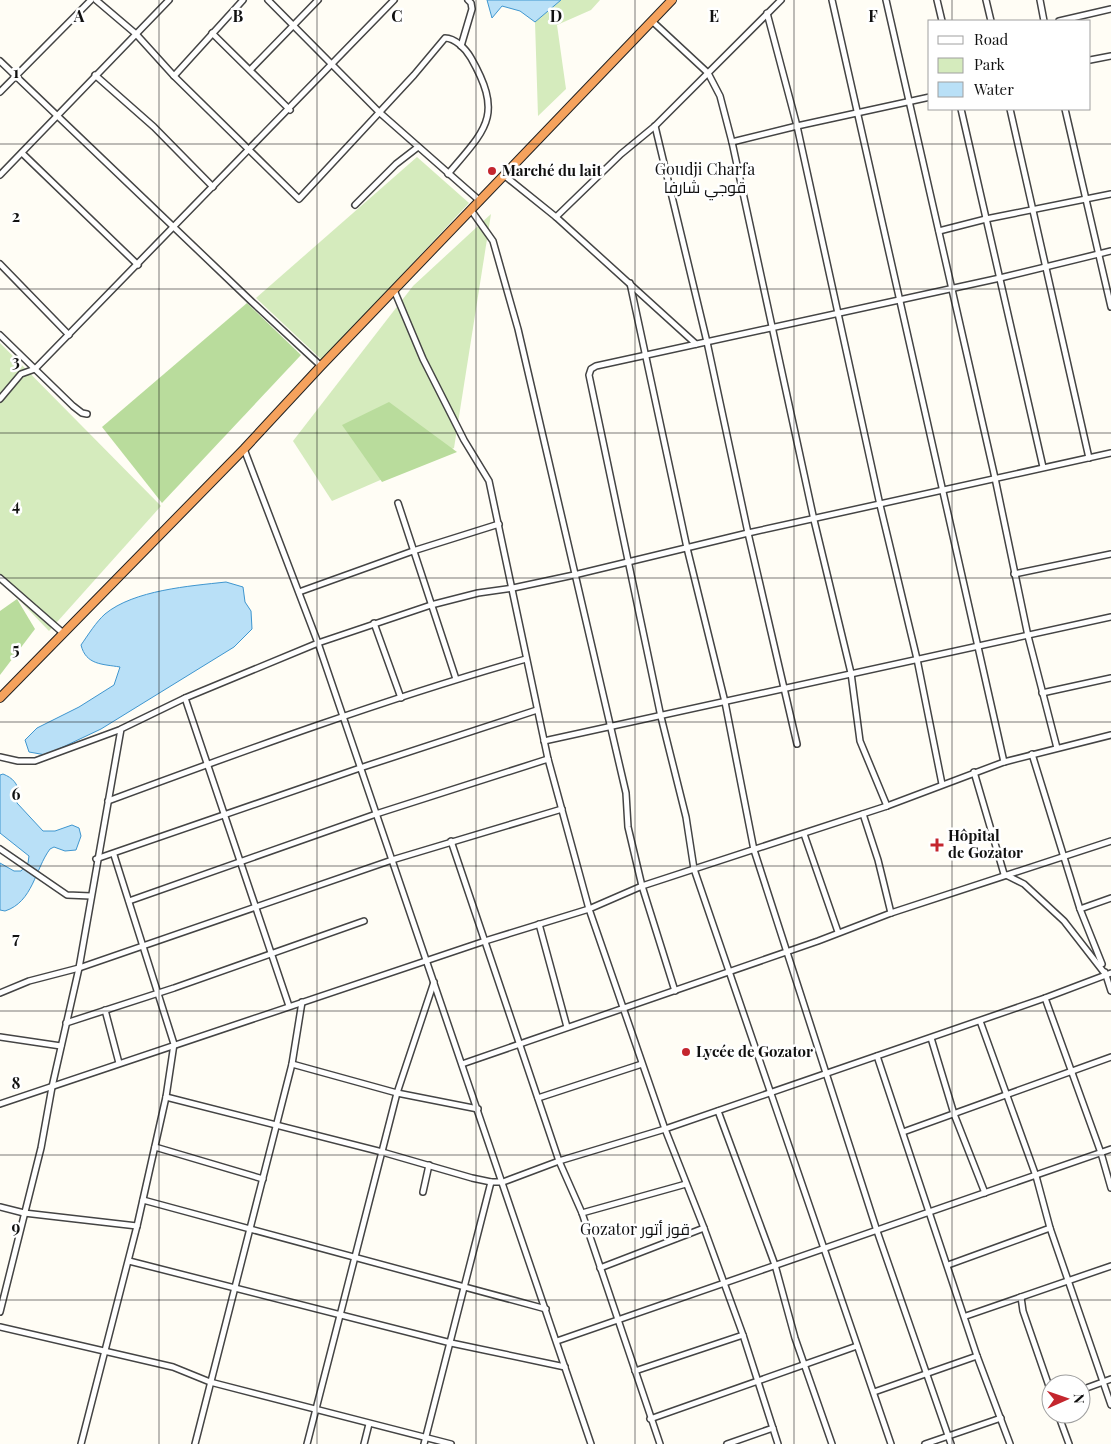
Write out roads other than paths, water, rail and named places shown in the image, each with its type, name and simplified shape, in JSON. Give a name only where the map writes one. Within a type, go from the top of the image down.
[{"type":"highway","points":[[0,698],[244,449],[321,366],[672,0]]},
{"type":"street","points":[[0,92],[91,0]]},
{"type":"street","points":[[96,0],[136,34],[174,76],[299,198],[379,112],[444,38],[452,39],[470,55],[485,83],[489,109],[481,134],[448,174]]},
{"type":"street","points":[[0,175],[95,75],[170,0]]},
{"type":"street","points":[[174,76],[243,0]]},
{"type":"street","points":[[268,0],[379,112],[480,201]]},
{"type":"street","points":[[251,70],[318,0]]},
{"type":"street","points":[[0,399],[21,374],[35,369],[69,335],[290,110],[394,0]]},
{"type":"street","points":[[461,46],[472,9],[471,3],[468,0]]},
{"type":"street","points":[[556,217],[621,154],[655,126],[781,0]]},
{"type":"street","points":[[832,0],[1004,762]]},
{"type":"street","points":[[886,0],[995,478],[1028,636],[1057,748]]},
{"type":"street","points":[[937,0],[942,20]]},
{"type":"street","points":[[986,0],[991,20]]},
{"type":"street","points":[[1040,0],[1044,20]]},
{"type":"street","points":[[1063,20],[1111,9]]},
{"type":"street","points":[[767,13],[797,126],[880,506],[917,659],[942,784]]},
{"type":"street","points":[[652,21],[708,72],[720,96],[732,142],[814,520],[851,673],[860,741],[887,806]]},
{"type":"street","points":[[212,33],[290,110]]},
{"type":"street","points":[[1091,60],[1111,56]]},
{"type":"street","points":[[0,61],[321,366]]},
{"type":"street","points":[[95,75],[154,127],[213,187]]},
{"type":"street","points":[[732,142],[928,98]]},
{"type":"street","points":[[961,110],[1043,467]]},
{"type":"street","points":[[1010,110],[1089,458]]},
{"type":"street","points":[[1064,110],[1111,307]]},
{"type":"street","points":[[655,126],[707,342],[748,533],[797,744]]},
{"type":"street","points":[[355,205],[396,164],[418,147]]},
{"type":"street","points":[[22,153],[138,265]]},
{"type":"street","points":[[504,176],[556,217],[696,344]]},
{"type":"street","points":[[939,231],[986,219],[1111,194]]},
{"type":"street","points":[[471,210],[490,235],[501,267],[531,384],[626,793],[628,827],[642,886],[675,991]]},
{"type":"street","points":[[891,1444],[694,869],[686,817],[662,717],[589,375],[591,369],[596,366],[1000,278],[1111,251]]},
{"type":"street","points":[[0,264],[69,335]]},
{"type":"street","points":[[630,283],[688,548],[725,702],[754,850],[785,950],[950,1444]]},
{"type":"street","points":[[394,290],[423,358],[464,440],[489,481],[548,759],[589,909],[665,1129],[704,1228],[742,1335],[778,1444]]},
{"type":"street","points":[[0,335],[82,413],[87,414]]},
{"type":"street","points":[[244,449],[318,643],[342,718],[427,960],[592,1444]]},
{"type":"street","points":[[0,757],[18,761],[36,761],[119,730],[185,698],[318,643],[432,605],[478,593],[513,588],[574,575],[628,560],[880,506],[995,478],[1111,453]]},
{"type":"street","points":[[398,503],[456,679]]},
{"type":"street","points":[[299,592],[414,551],[499,524]]},
{"type":"street","points":[[1014,574],[1111,554]]},
{"type":"street","points":[[0,578],[63,632]]},
{"type":"street","points":[[544,741],[662,717],[785,690],[851,673],[1111,617]]},
{"type":"street","points":[[374,623],[400,698]]},
{"type":"street","points":[[108,801],[207,764],[400,698],[456,679],[526,659]]},
{"type":"street","points":[[1042,693],[1111,678]]},
{"type":"street","points":[[185,698],[254,908],[289,1006]]},
{"type":"street","points":[[96,859],[224,817],[360,768],[537,710]]},
{"type":"street","points":[[0,1312],[41,1148],[52,1087],[79,968],[119,730]]},
{"type":"street","points":[[0,1104],[427,960],[589,909],[642,886],[887,806],[1004,762],[1111,735]]},
{"type":"street","points":[[1032,754],[1080,909],[1108,974],[1111,991]]},
{"type":"street","points":[[129,901],[376,814],[548,759]]},
{"type":"street","points":[[974,772],[1004,874],[1024,884],[1064,920],[1108,974]]},
{"type":"street","points":[[0,993],[29,981],[79,968],[392,860],[562,809]]},
{"type":"street","points":[[863,814],[878,860],[891,913]]},
{"type":"street","points":[[804,834],[838,932]]},
{"type":"street","points":[[451,841],[559,1161],[582,1213],[660,1444]]},
{"type":"street","points":[[462,1064],[623,1007],[675,991],[785,950],[1004,874],[1065,858],[1111,841]]},
{"type":"street","points":[[0,849],[67,895],[91,896]]},
{"type":"street","points":[[81,1444],[129,1261],[166,1097],[174,1044],[114,854]]},
{"type":"street","points":[[1080,909],[1111,898]]},
{"type":"street","points":[[66,1023],[364,921]]},
{"type":"street","points":[[539,924],[567,1027]]},
{"type":"street","points":[[166,1097],[491,1182],[503,1182],[559,1161],[665,1129],[931,1038],[1108,974]]},
{"type":"street","points":[[307,1444],[397,1093],[434,981]]},
{"type":"street","points":[[1045,998],[1101,1153],[1111,1188]]},
{"type":"street","points":[[194,1444],[292,1064],[302,1002]]},
{"type":"street","points":[[105,1010],[119,1063]]},
{"type":"street","points":[[980,1021],[1036,1176],[1050,1228],[1111,1405]]},
{"type":"street","points":[[0,1038],[61,1046]]},
{"type":"street","points":[[931,1038],[954,1114],[985,1193]]},
{"type":"street","points":[[877,1056],[978,1356],[1010,1444]]},
{"type":"street","points":[[902,1132],[1007,1096],[1111,1057]]},
{"type":"street","points":[[292,1064],[397,1093],[478,1109]]},
{"type":"street","points":[[538,1098],[642,1064]]},
{"type":"street","points":[[718,1111],[775,1265],[804,1364],[832,1444]]},
{"type":"street","points":[[155,1147],[263,1179]]},
{"type":"street","points":[[557,1342],[1111,1149]]},
{"type":"street","points":[[423,1192],[429,1165]]},
{"type":"street","points":[[424,1444],[491,1182]]},
{"type":"street","points":[[582,1213],[686,1184]]},
{"type":"street","points":[[142,1200],[546,1309]]},
{"type":"street","points":[[0,1207],[24,1213],[137,1226]]},
{"type":"street","points":[[600,1268],[704,1228]]},
{"type":"street","points":[[948,1265],[1050,1228]]},
{"type":"street","points":[[129,1261],[451,1343],[565,1367]]},
{"type":"street","points":[[966,1316],[1111,1266]]},
{"type":"street","points":[[1021,1297],[1023,1311],[1045,1374]]},
{"type":"street","points":[[0,1328],[172,1366],[210,1382],[451,1444]]},
{"type":"street","points":[[635,1371],[742,1335]]},
{"type":"street","points":[[650,1419],[857,1346]]},
{"type":"street","points":[[874,1392],[978,1356]]},
{"type":"street","points":[[1091,1386],[1111,1379]]},
{"type":"street","points":[[925,1444],[1001,1418]]},
{"type":"street","points":[[364,1444],[369,1424]]},
{"type":"street","points":[[1062,1424],[1069,1444]]},
{"type":"street","points":[[727,1444],[773,1428]]},
{"type":"water","points":[[487,0],[561,0],[535,22],[520,11],[502,6],[492,18]]},
{"type":"water","points":[[226,582],[243,587],[245,602],[251,611],[252,629],[234,647],[101,729],[46,755],[29,752],[25,740],[37,728],[79,707],[114,685],[120,667],[101,664],[91,660],[83,652],[81,645],[105,614],[131,599],[147,594],[163,590]]},
{"type":"water","points":[[3,774],[12,779],[17,787],[20,794],[16,800],[17,803],[43,831],[55,831],[72,825],[79,828],[81,836],[76,850],[65,851],[54,847],[50,849],[28,893],[14,907],[5,911],[0,910],[0,863],[14,871],[21,871],[28,863],[29,856],[0,833],[0,775]]},
{"type":"place","name":"Marché du lait","points":[[492,171]]},
{"type":"place","name":"Hôpital de Gozator","points":[[937,845]]},
{"type":"place","name":"Lycée de Gozator","points":[[686,1052]]},
{"type":"district","name":"Goudji Charfa قوجي شارفا","points":[[705,178]]},
{"type":"district","name":"Gozator قوز أتور","points":[[635,1229]]}]
